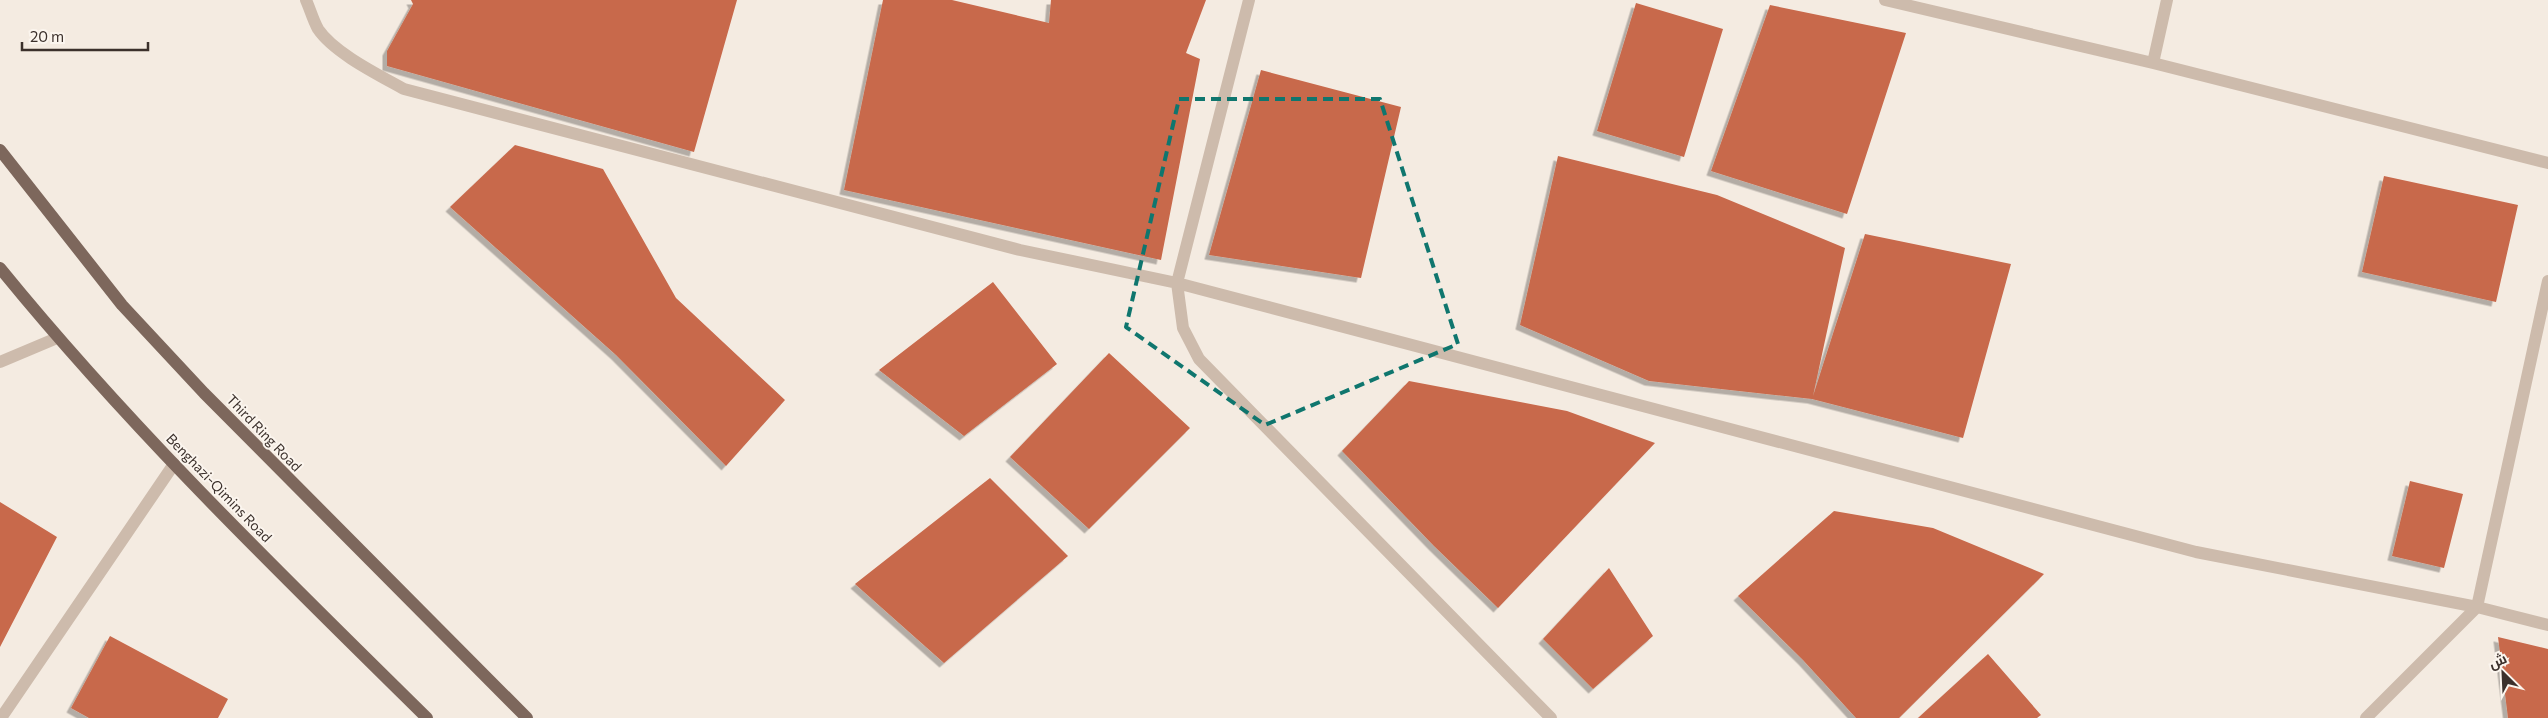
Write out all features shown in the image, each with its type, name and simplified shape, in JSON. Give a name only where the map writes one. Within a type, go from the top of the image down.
[{"type":"main road","name":"Third Ring Road","points":[[0,150],[122,305],[318,510],[528,718]]},
{"type":"main road","name":"Benghazi-Qimins Road","points":[[0,268],[57,338],[174,464],[291,584],[427,718]]},
{"type":"street","points":[[306,0],[318,29],[342,52],[404,89],[1020,250],[1177,283],[2196,552],[2477,607],[2548,625]]},
{"type":"street","points":[[1249,0],[1177,283],[1183,328],[1199,359],[1551,718]]},
{"type":"street","points":[[1884,0],[2152,63],[2548,163]]},
{"type":"street","points":[[2152,63],[2167,0]]},
{"type":"street","points":[[2366,718],[2477,607],[2548,281]]},
{"type":"street","points":[[0,362],[57,338]]},
{"type":"street","points":[[1,718],[174,464]]},
{"type":"highlighted area","points":[[1179,99],[1380,99],[1458,344],[1265,425],[1126,327]]},
{"type":"building","points":[[411,0],[737,0],[694,152],[387,66],[387,51],[413,4]]},
{"type":"building","points":[[883,0],[952,0],[1049,23],[1051,0],[1206,0],[1186,53],[1200,59],[1161,260],[844,190]]},
{"type":"building","points":[[1636,3],[1723,29],[1684,157],[1597,131]]},
{"type":"building","points":[[1770,5],[1906,33],[1847,214],[1711,171]]},
{"type":"building","points":[[1261,70],[1401,107],[1361,278],[1209,255]]},
{"type":"building","points":[[515,145],[603,169],[676,298],[785,400],[726,466],[616,355],[450,207]]},
{"type":"building","points":[[1558,156],[1717,195],[1845,248],[1813,396],[1865,234],[2011,264],[1963,438],[1812,399],[1649,381],[1520,325]]},
{"type":"building","points":[[2384,176],[2518,205],[2496,302],[2362,272]]},
{"type":"building","points":[[993,282],[1057,364],[964,436],[879,370]]},
{"type":"building","points":[[1109,353],[1190,428],[1089,529],[1010,457]]},
{"type":"building","points":[[1409,381],[1567,411],[1655,443],[1498,608],[1434,546],[1342,451]]},
{"type":"building","points":[[990,478],[1068,556],[944,663],[855,584]]},
{"type":"building","points":[[2410,481],[2463,494],[2444,568],[2392,556]]},
{"type":"building","points":[[0,502],[57,537],[0,647]]},
{"type":"building","points":[[1834,511],[1933,528],[2044,574],[1899,718],[1856,718],[1803,660],[1738,596]]},
{"type":"building","points":[[1609,568],[1653,636],[1593,689],[1543,639]]},
{"type":"building","points":[[110,636],[228,699],[218,718],[89,718],[71,708]]},
{"type":"building","points":[[2498,637],[2548,649],[2548,718],[2508,718]]},
{"type":"building","points":[[1988,654],[2041,715],[2037,718],[1918,718]]}]
